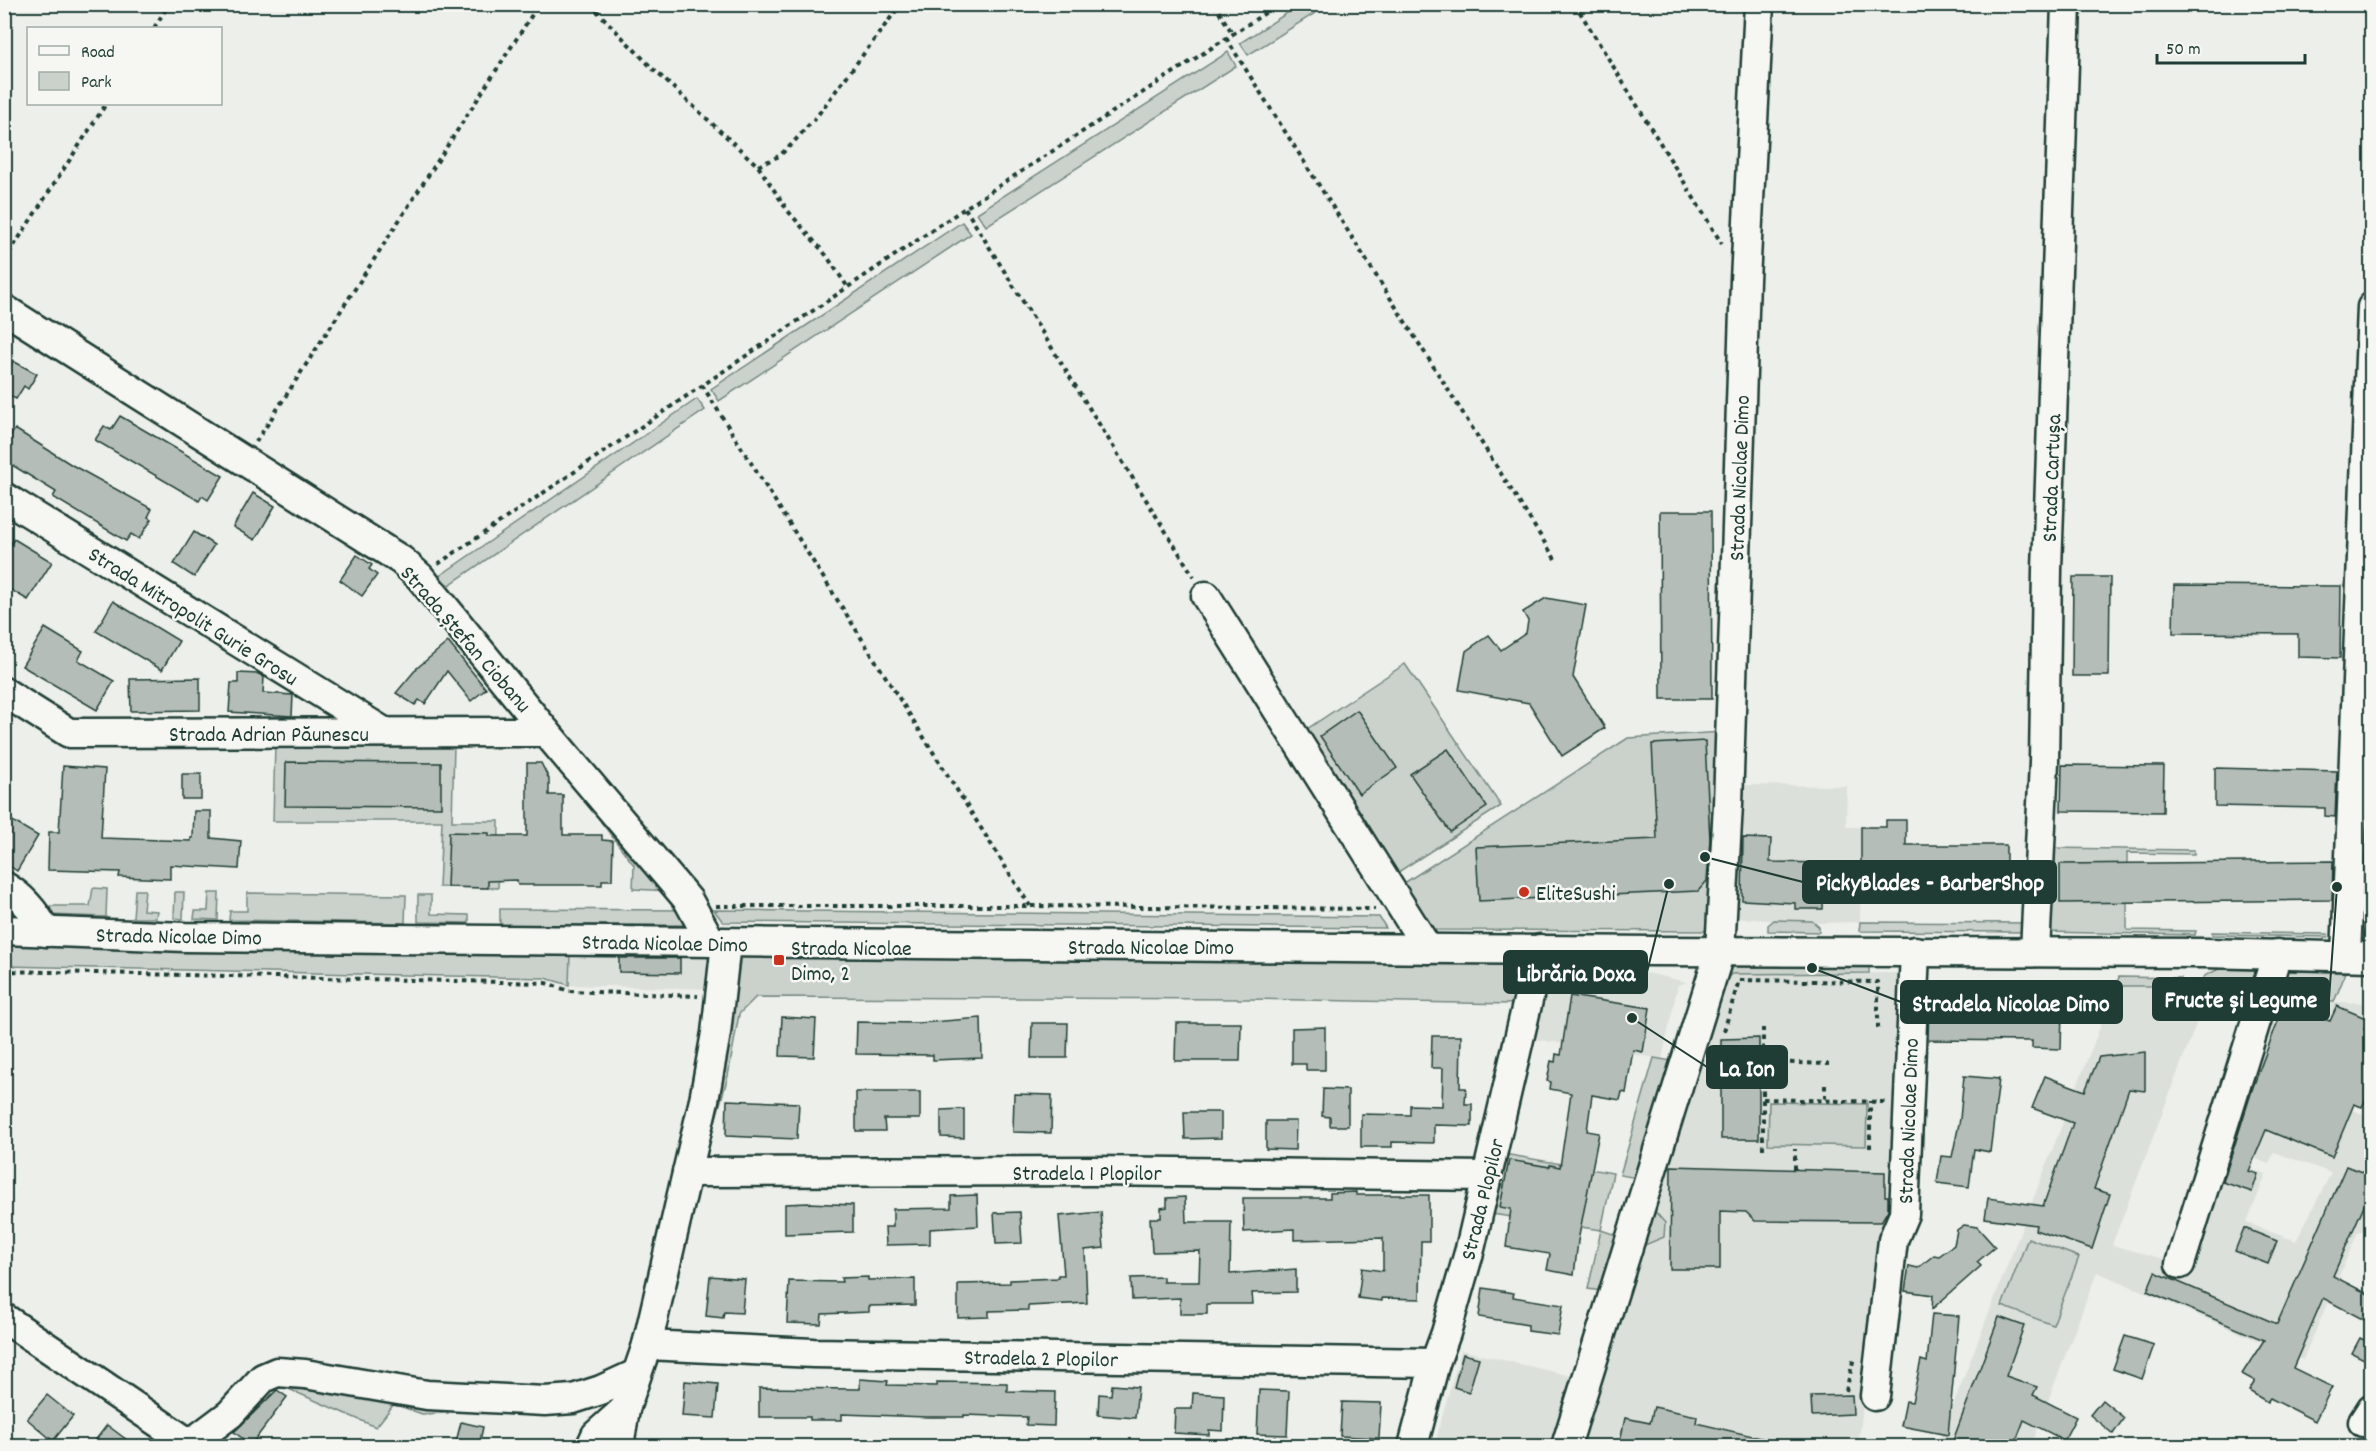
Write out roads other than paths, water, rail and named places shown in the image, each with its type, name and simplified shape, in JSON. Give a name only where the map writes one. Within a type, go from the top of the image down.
[{"type":"street","name":"Strada Nicolae Dimo","points":[[1720,951],[1728,813],[1744,280],[1759,4]]},
{"type":"street","name":"Strada Cartușa","points":[[2035,952],[2044,762],[2048,558],[2066,4]]},
{"type":"street","points":[[2359,957],[2372,307]]},
{"type":"street","name":"Strada Ștefan Ciobanu","points":[[4,309],[401,560],[420,577],[692,906],[718,943]]},
{"type":"street","name":"Strada Mitropolit Gurie Grosu","points":[[4,497],[384,732]]},
{"type":"street","points":[[1206,596],[1428,949]]},
{"type":"street","name":"Strada Adrian Păunescu","points":[[4,692],[69,733],[546,732]]},
{"type":"street","points":[[4,886],[16,893],[39,917],[46,932]]},
{"type":"street","name":"Strada Nicolae Dimo","points":[[4,930],[164,936],[718,943],[2277,954],[2359,957]]},
{"type":"street","points":[[619,1446],[625,1409],[647,1345],[704,1100],[720,997],[718,943]]},
{"type":"street","name":"Strada Plopilor","points":[[1413,1446],[1435,1363],[1446,1333],[1487,1176],[1540,949]]},
{"type":"street","points":[[1566,1446],[1720,951]]},
{"type":"street","name":"Strada Nicolae Dimo","points":[[1875,1396],[1893,1240],[1904,1214],[1914,951]]},
{"type":"street","points":[[2180,1264],[2277,954]]},
{"type":"street","name":"Stradela 1 Plopilor","points":[[687,1172],[1093,1171],[1487,1176]]},
{"type":"street","points":[[4,1318],[192,1445],[230,1414],[263,1378],[277,1372],[305,1374],[427,1395],[545,1401],[582,1396],[636,1374]]},
{"type":"street","name":"Stradela 2 Plopilor","points":[[647,1345],[813,1353],[1435,1363]]},
{"type":"street","points":[[591,1446],[596,1435],[625,1409]]},
{"type":"place","name":"PickyBlades - BarberShop","points":[[1705,857]]},
{"type":"place","name":"Librăria Doxa","points":[[1669,884]]},
{"type":"place","name":"Fructe și Legume","points":[[2337,887]]},
{"type":"place","name":"EliteSushi","points":[[1524,892]]},
{"type":"place","name":"Strada Nicolae Dimo, 2","points":[[779,960]]},
{"type":"place","name":"Stradela Nicolae Dimo","points":[[1812,968]]},
{"type":"place","name":"La Ion","points":[[1632,1018]]}]
